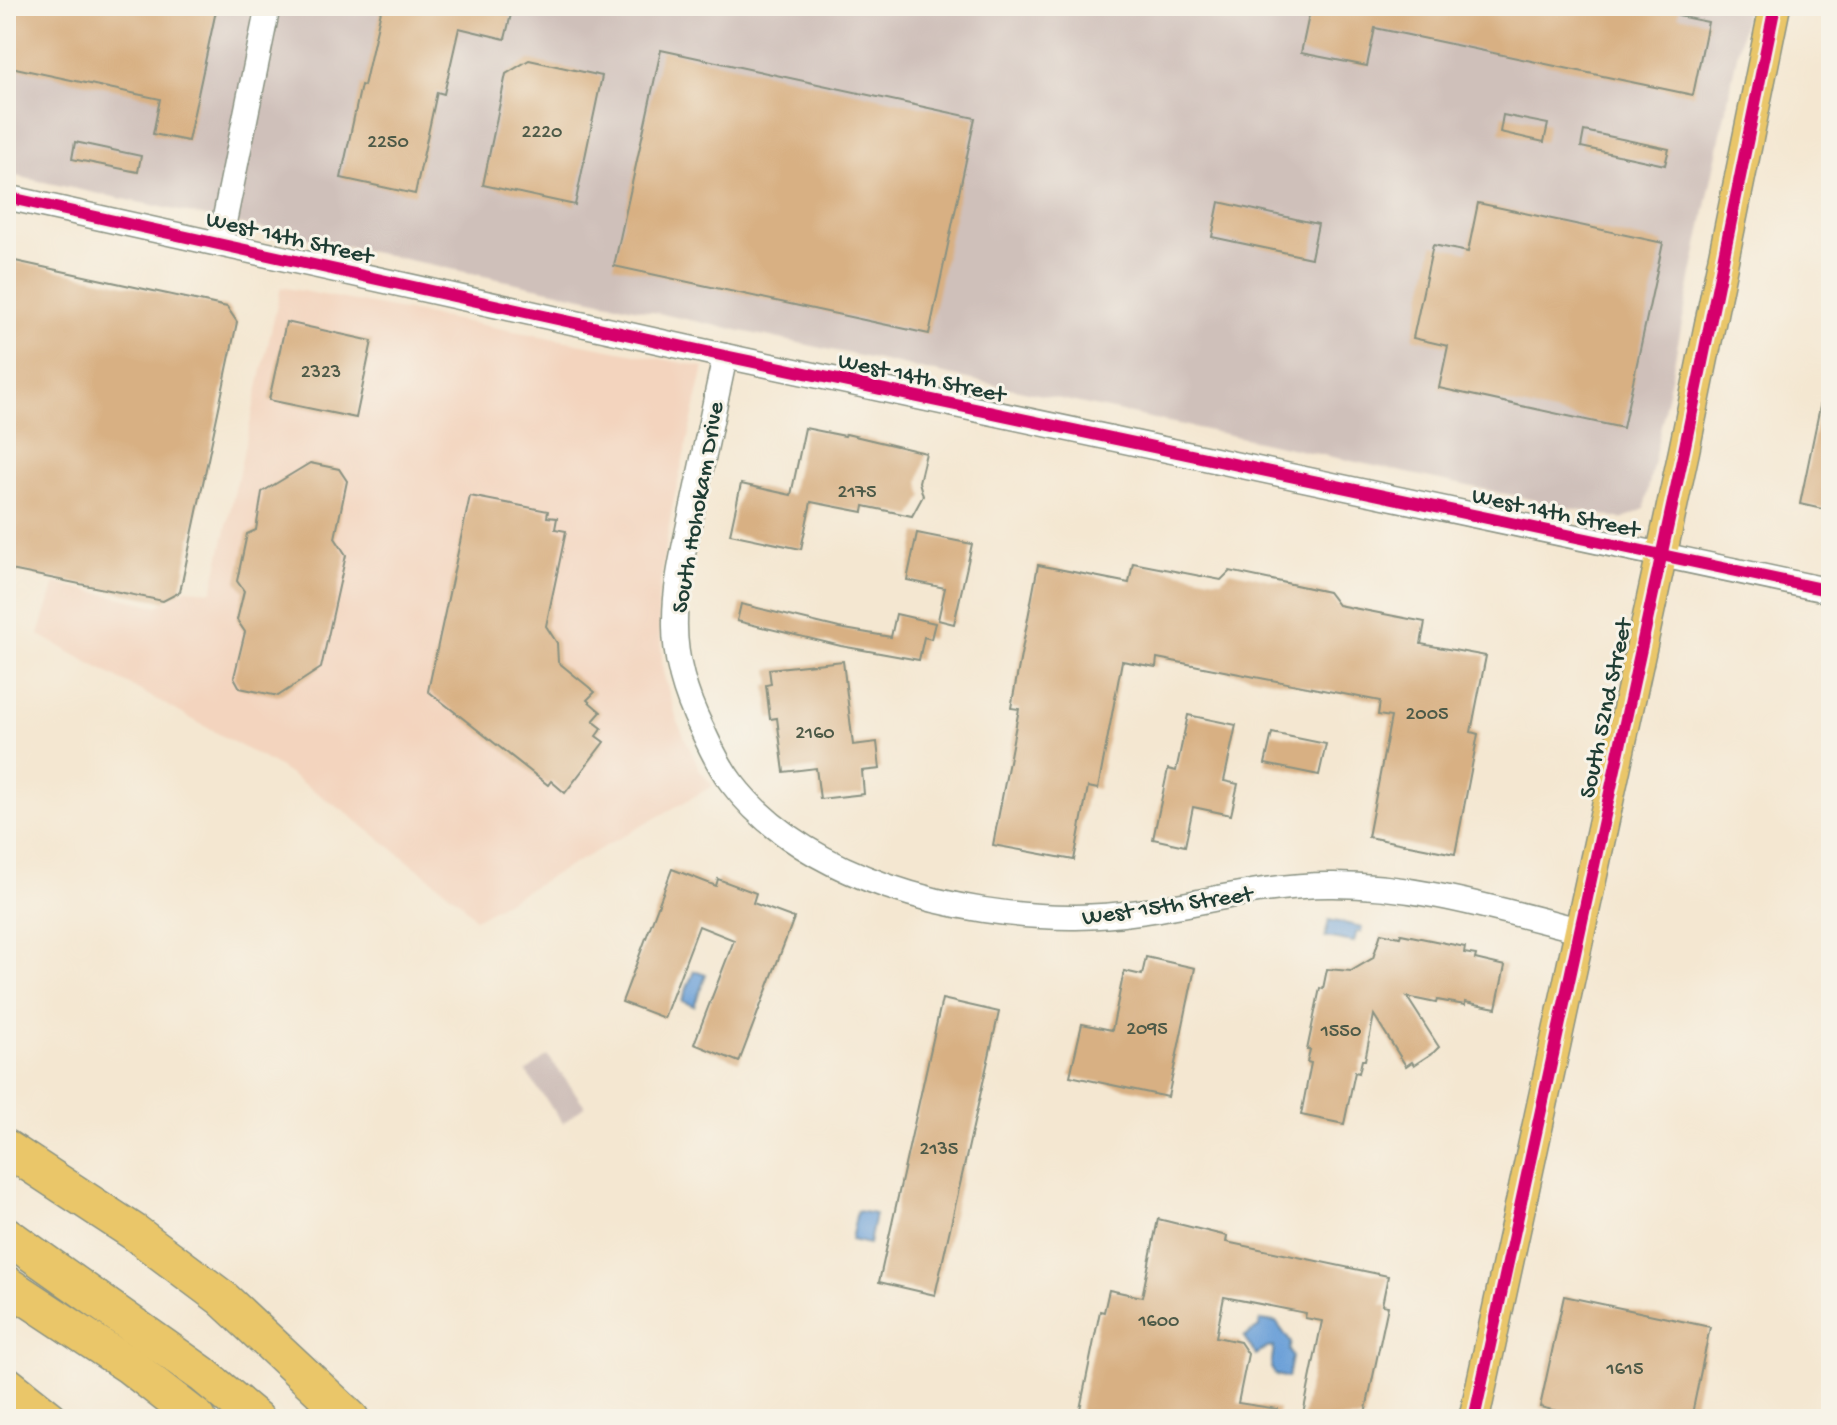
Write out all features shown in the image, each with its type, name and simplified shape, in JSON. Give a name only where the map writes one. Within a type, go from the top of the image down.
[{"type":"highway","points":[[6,1148],[134,1232],[222,1298],[351,1419]]},
{"type":"highway","points":[[6,1235],[202,1374],[256,1419]]},
{"type":"highway","points":[[6,1284],[130,1366],[198,1419]]},
{"type":"highway","points":[[6,1384],[50,1419]]},
{"type":"main road","name":"South 52nd Street","points":[[1474,1419],[1661,556],[1775,6]]},
{"type":"street","points":[[220,242],[268,6]]},
{"type":"street","name":"West 14th Street","points":[[6,197],[725,356],[1831,591]]},
{"type":"street","name":"South Hohokam Drive","points":[[710,748],[690,704],[678,664],[675,620],[678,578],[725,356]]},
{"type":"street","name":"West 15th Street","points":[[710,748],[731,782],[746,799],[793,841],[838,867],[889,888],[927,898],[1015,914],[1076,917],[1170,908],[1297,885],[1393,887],[1445,896],[1579,930]]},
{"type":"shaded area","points":[[6,6],[1747,6],[1644,509],[1623,519],[6,174]]},
{"type":"shaded area","points":[[281,287],[704,367],[671,513],[658,599],[663,672],[678,723],[700,770],[713,786],[475,919],[462,903],[348,814],[277,766],[39,635],[55,583],[157,606],[186,589],[212,591]]},
{"type":"shaded area","points":[[548,1056],[585,1106],[563,1123],[526,1072]]},
{"type":"water","points":[[1329,920],[1362,927],[1361,932],[1357,931],[1354,942],[1325,937]]},
{"type":"water","points":[[694,971],[706,975],[694,1006],[682,1001]]},
{"type":"water","points":[[857,1211],[875,1214],[869,1244],[851,1240]]},
{"type":"water","points":[[1261,1320],[1276,1322],[1291,1343],[1288,1378],[1276,1375],[1271,1368],[1274,1347],[1256,1355],[1244,1337],[1259,1327]]},
{"type":"building","points":[[6,6],[217,6],[188,141],[153,134],[160,99],[6,66]]},
{"type":"building","points":[[382,6],[513,6],[505,39],[459,28],[444,94],[437,92],[415,194],[341,178]]},
{"type":"building","points":[[1311,6],[1680,6],[1678,16],[1708,22],[1693,95],[1375,28],[1367,66],[1301,53]]},
{"type":"building","points":[[661,50],[975,118],[929,334],[614,266]]},
{"type":"building","points":[[529,60],[602,76],[575,205],[483,185],[506,74]]},
{"type":"building","points":[[1503,115],[1548,124],[1544,142],[1500,132]]},
{"type":"building","points":[[1584,131],[1669,149],[1665,165],[1581,147]]},
{"type":"building","points":[[75,142],[141,156],[138,172],[72,159]]},
{"type":"building","points":[[1219,202],[1318,224],[1311,258],[1212,237]]},
{"type":"building","points":[[1478,203],[1663,243],[1623,428],[1439,388],[1448,346],[1413,338],[1433,245],[1468,252]]},
{"type":"building","points":[[6,259],[227,307],[237,322],[180,592],[163,601],[6,569]]},
{"type":"building","points":[[286,322],[372,341],[356,418],[269,400]]},
{"type":"building","points":[[1823,392],[1831,393],[1831,511],[1800,504]]},
{"type":"building","points":[[805,428],[846,434],[926,453],[919,482],[923,496],[912,516],[864,506],[863,512],[811,502],[801,549],[730,534],[741,484],[791,495]]},
{"type":"building","points":[[310,463],[339,469],[347,481],[335,538],[346,555],[321,668],[278,696],[240,688],[234,677],[245,632],[237,620],[244,591],[237,581],[247,534],[256,530],[262,492]]},
{"type":"building","points":[[470,496],[548,511],[547,517],[557,518],[555,529],[566,531],[546,626],[557,643],[558,662],[595,692],[587,700],[601,712],[593,721],[602,728],[596,736],[604,742],[565,793],[551,781],[548,785],[428,691]]},
{"type":"building","points":[[917,533],[972,544],[954,624],[938,620],[945,588],[907,580]]},
{"type":"building","points":[[1133,563],[1221,580],[1230,571],[1328,592],[1338,605],[1425,622],[1421,644],[1486,656],[1471,732],[1478,734],[1455,854],[1368,837],[1391,717],[1378,715],[1380,701],[1157,658],[1156,667],[1122,661],[1098,789],[1088,787],[1074,860],[993,845],[1019,709],[1011,708],[1038,565],[1129,583]]},
{"type":"building","points":[[741,604],[891,637],[896,614],[935,623],[931,639],[924,637],[919,660],[841,646],[737,621]]},
{"type":"building","points":[[843,661],[853,745],[877,742],[880,769],[862,771],[864,794],[820,799],[816,768],[784,772],[777,718],[770,719],[766,685],[771,684],[769,669]]},
{"type":"building","points":[[1188,715],[1236,725],[1224,781],[1238,784],[1231,815],[1193,807],[1185,846],[1153,839],[1168,769],[1176,771]]},
{"type":"building","points":[[1272,733],[1326,744],[1319,775],[1265,764]]},
{"type":"building","points":[[672,869],[716,886],[718,879],[756,893],[753,903],[794,918],[739,1062],[694,1044],[734,940],[699,926],[664,1018],[622,1002]]},
{"type":"building","points":[[1381,933],[1465,947],[1464,953],[1476,955],[1475,959],[1505,966],[1496,1008],[1407,997],[1439,1047],[1414,1065],[1412,1062],[1406,1066],[1374,1015],[1365,1060],[1362,1060],[1359,1073],[1355,1072],[1344,1124],[1301,1115],[1311,1063],[1307,1062],[1310,1050],[1307,1050],[1327,969],[1351,971],[1373,958]]},
{"type":"building","points":[[1146,957],[1195,968],[1168,1097],[1070,1076],[1082,1024],[1112,1030],[1124,971],[1142,975]]},
{"type":"building","points":[[942,999],[999,1012],[935,1295],[879,1282]]},
{"type":"building","points":[[1158,1219],[1227,1236],[1226,1242],[1388,1276],[1382,1305],[1388,1306],[1364,1419],[1302,1419],[1322,1321],[1305,1318],[1306,1313],[1224,1297],[1216,1337],[1240,1342],[1248,1354],[1238,1403],[1278,1409],[1277,1419],[1078,1419],[1100,1311],[1104,1312],[1109,1290],[1142,1297]]},
{"type":"building","points":[[1564,1296],[1710,1327],[1691,1419],[1573,1419],[1574,1415],[1540,1407]]},
{"type":"cycle path","points":[[1474,1419],[1684,451],[1775,6]]},
{"type":"cycle path","points":[[6,197],[725,356],[1831,591]]}]
